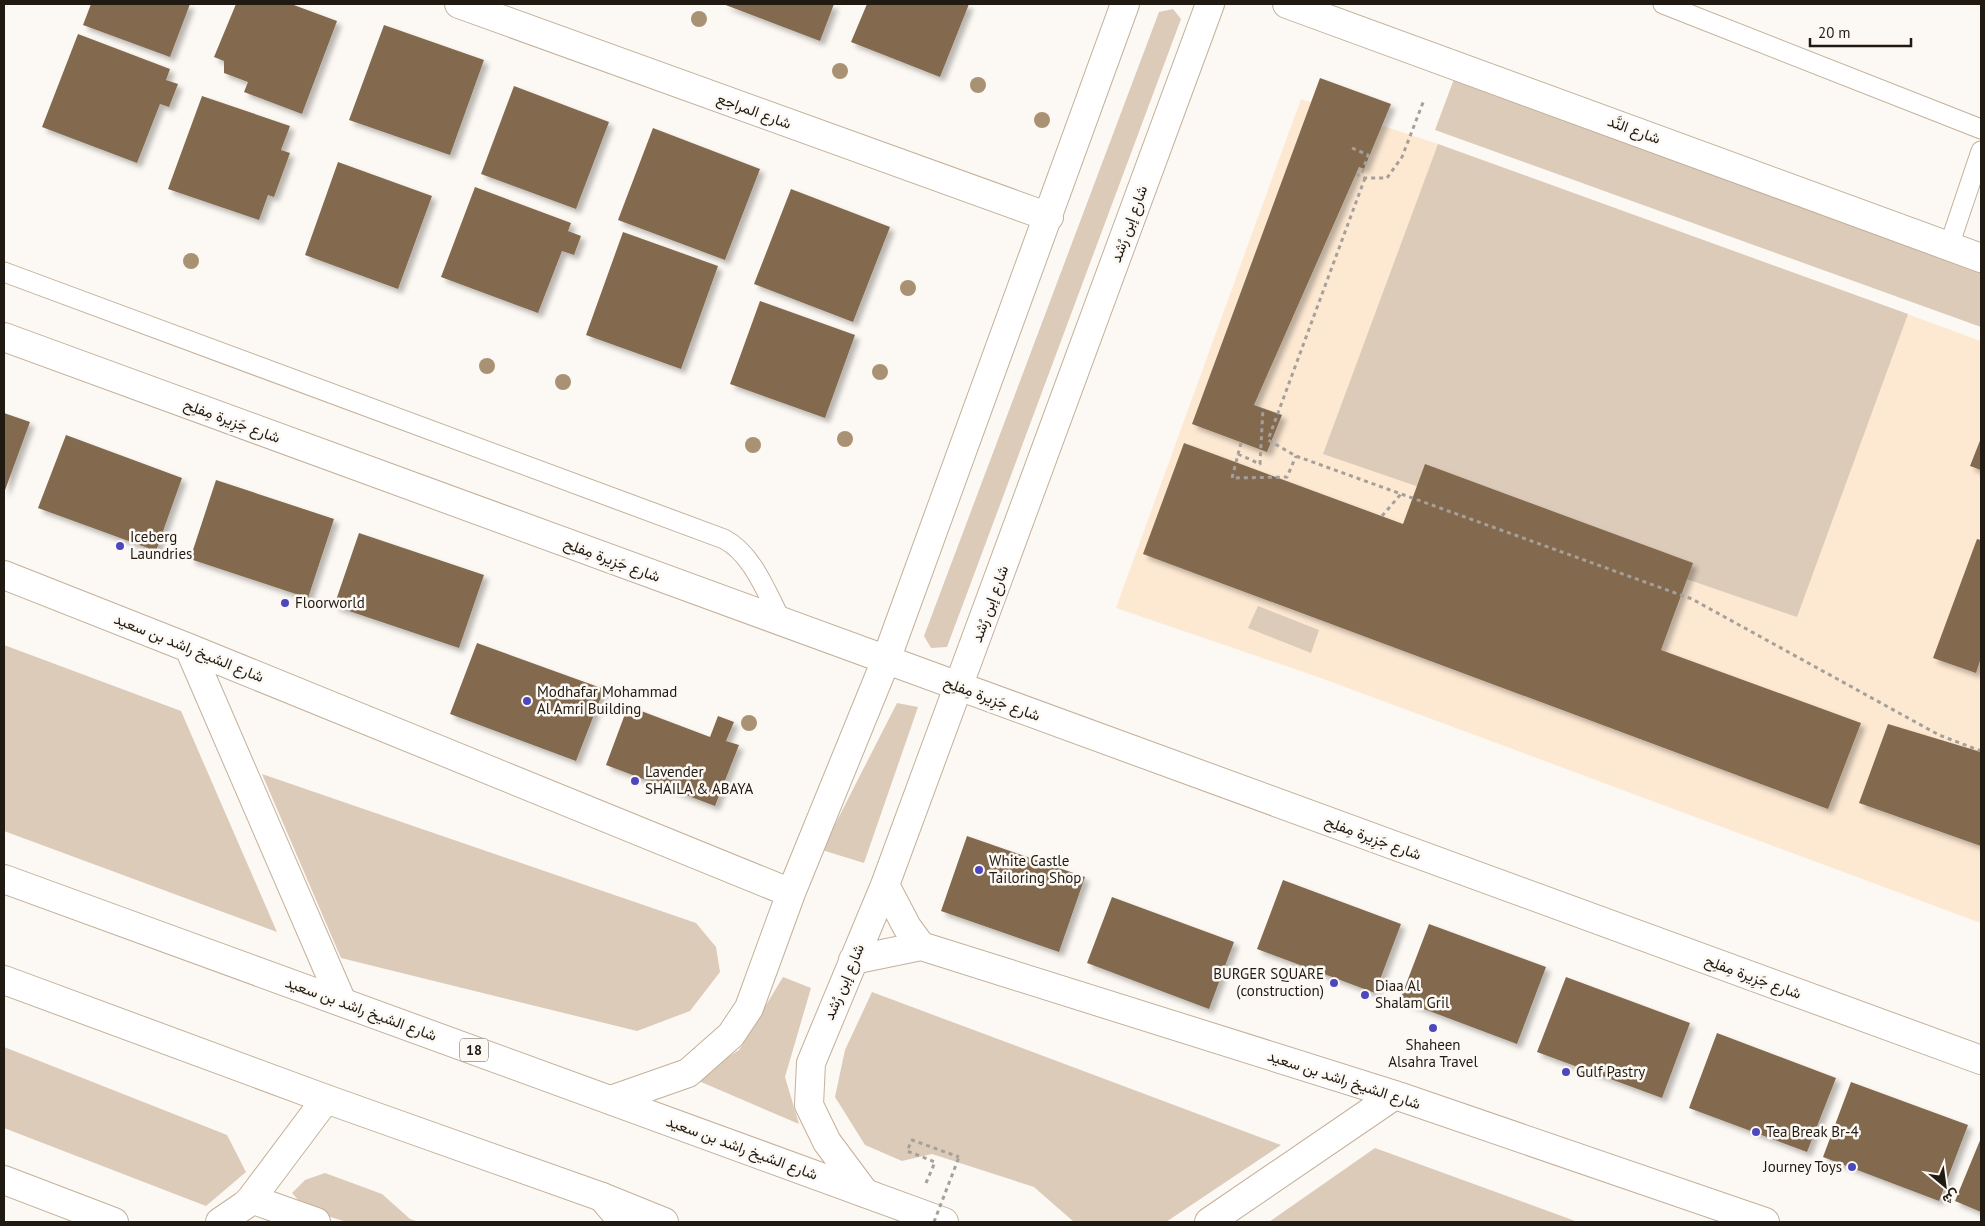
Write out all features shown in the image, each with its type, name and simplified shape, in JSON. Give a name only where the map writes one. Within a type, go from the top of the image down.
[{"type":"street","name":"شارع المراجع","points":[[459,4],[1049,217]]},
{"type":"street","points":[[612,1100],[688,1073],[731,1035],[749,1008],[791,893],[886,660],[1049,217],[1125,4]]},
{"type":"street","name":"شارع إبن رُشد","points":[[865,1193],[828,1142],[809,1105],[811,1063],[885,885],[1210,4]]},
{"type":"street","name":"شارع النَّد","points":[[1287,4],[1981,258]]},
{"type":"street","name":"شارع جَزِيرة مِفلِح","points":[[4,337],[1981,1060]]},
{"type":"street","name":"شارع الشيخ راشد بن سعيد","points":[[4,576],[189,648],[791,893]]},
{"type":"street","points":[[189,648],[342,1002]]},
{"type":"street","name":"شارع الشيخ راشد بن سعيد","points":[[4,878],[944,1222]]},
{"type":"street","points":[[885,885],[907,927],[921,946]]},
{"type":"street","name":"شارع الشيخ راشد بن سعيد","points":[[853,960],[921,946],[1395,1095],[1764,1222]]},
{"type":"street","points":[[4,980],[326,1099],[602,1197],[664,1222]]},
{"type":"street","points":[[1209,1222],[1395,1095]]},
{"type":"street","points":[[220,1222],[251,1199],[326,1099]]},
{"type":"street","points":[[4,1180],[114,1222]]},
{"type":"street","points":[[602,1197],[623,1222]]},
{"type":"street","points":[[251,1199],[316,1222]]},
{"type":"lane","points":[[1662,4],[1981,128]]},
{"type":"lane","points":[[1949,246],[1981,151]]},
{"type":"lane","points":[[4,272],[724,538],[734,544],[752,566],[782,622]]},
{"type":"path","points":[[1356,174],[1363,177],[1387,178],[1402,157],[1424,100]]},
{"type":"path","points":[[1352,148],[1368,155],[1363,177],[1268,440],[1296,456],[1692,598],[1939,735],[1981,751]]},
{"type":"path","points":[[1238,454],[1260,464],[1263,408]]},
{"type":"path","points":[[1240,443],[1232,478],[1287,477],[1296,456]]},
{"type":"path","points":[[1382,516],[1401,494]]},
{"type":"path","points":[[934,1222],[959,1157],[912,1140],[907,1151],[935,1162]]},
{"type":"shaded area","points":[[1173,9],[1181,19],[947,647],[931,648],[924,636],[1159,12]]},
{"type":"shaded area","points":[[1454,79],[1981,270],[1981,327],[1435,130]]},
{"type":"shaded area","points":[[1301,99],[1438,144],[1981,341],[1981,923],[1321,678],[1116,608]]},
{"type":"shaded area","points":[[1438,144],[1908,314],[1797,617],[1323,454]]},
{"type":"shaded area","points":[[1258,606],[1319,630],[1311,653],[1248,628]]},
{"type":"shaded area","points":[[4,645],[181,711],[277,932],[4,831]]},
{"type":"shaded area","points":[[897,703],[918,707],[864,863],[822,850]]},
{"type":"shaded area","points":[[262,774],[696,923],[716,947],[720,972],[690,1011],[637,1031],[341,958]]},
{"type":"shaded area","points":[[783,977],[811,988],[785,1077],[799,1124],[694,1079],[739,1050]]},
{"type":"shaded area","points":[[872,992],[1281,1145],[1166,1222],[1074,1222],[1034,1187],[932,1154],[902,1161],[865,1145],[835,1097],[845,1050]]},
{"type":"shaded area","points":[[4,1047],[227,1135],[246,1172],[206,1206],[4,1128]]},
{"type":"shaded area","points":[[1375,1148],[1578,1222],[1269,1222]]},
{"type":"shaded area","points":[[325,1173],[382,1194],[410,1219],[419,1222],[347,1222],[307,1210],[292,1193],[305,1180]]},
{"type":"building","points":[[91,4],[190,4],[170,57],[83,25]]},
{"type":"building","points":[[236,4],[291,4],[337,21],[302,114],[244,92],[248,82],[224,73],[224,61],[214,57]]},
{"type":"building","points":[[723,4],[834,4],[820,41]]},
{"type":"building","points":[[867,4],[969,4],[940,77],[851,42]]},
{"type":"building","points":[[384,25],[484,60],[450,155],[349,120]]},
{"type":"building","points":[[78,34],[170,69],[166,80],[178,84],[169,107],[160,104],[137,163],[42,127]]},
{"type":"building","points":[[1320,78],[1391,104],[1364,169],[1359,167],[1254,405],[1282,415],[1267,452],[1192,424]]},
{"type":"building","points":[[514,86],[609,122],[576,209],[481,174]]},
{"type":"building","points":[[202,96],[290,126],[281,150],[290,153],[274,197],[268,195],[259,220],[168,189]]},
{"type":"building","points":[[653,128],[760,169],[725,260],[618,220]]},
{"type":"building","points":[[338,162],[432,196],[398,289],[305,255]]},
{"type":"building","points":[[475,187],[571,223],[568,231],[581,236],[574,255],[562,251],[538,313],[441,277]]},
{"type":"building","points":[[791,189],[890,227],[853,322],[754,284]]},
{"type":"building","points":[[623,232],[718,266],[681,369],[586,335]]},
{"type":"building","points":[[760,301],[855,335],[825,418],[730,384]]},
{"type":"building","points":[[4,413],[30,422],[4,493]]},
{"type":"building","points":[[66,435],[182,478],[156,551],[38,508]]},
{"type":"building","points":[[1981,438],[1981,470],[1970,466]]},
{"type":"building","points":[[1184,443],[1403,524],[1425,464],[1693,563],[1661,650],[1861,723],[1828,809],[1143,554]]},
{"type":"building","points":[[216,480],[334,519],[308,598],[190,559]]},
{"type":"building","points":[[359,533],[484,575],[459,648],[334,606]]},
{"type":"building","points":[[1977,539],[1981,540],[1981,658],[1976,673],[1933,658]]},
{"type":"building","name":"Modhafar Mohammad Al Amri Building","points":[[477,643],[604,689],[576,761],[450,714]]},
{"type":"building","points":[[628,706],[710,737],[718,716],[734,722],[726,741],[739,745],[715,806],[606,765]]},
{"type":"building","points":[[1888,724],[1981,752],[1981,846],[1859,803]]},
{"type":"building","points":[[967,836],[1085,877],[1059,952],[941,911]]},
{"type":"building","points":[[1283,880],[1401,924],[1375,993],[1257,949]]},
{"type":"building","points":[[1112,897],[1234,942],[1209,1009],[1087,963]]},
{"type":"building","points":[[1429,924],[1546,967],[1517,1044],[1400,1000]]},
{"type":"building","points":[[1566,977],[1690,1023],[1662,1098],[1537,1052]]},
{"type":"building","points":[[1717,1033],[1836,1078],[1807,1152],[1689,1108]]},
{"type":"building","points":[[1851,1082],[1968,1125],[1939,1201],[1823,1157]]},
{"type":"building","points":[[1981,1138],[1981,1212],[1955,1201]]},
{"type":"place","name":"Iceberg Laundries","points":[[120,546]]},
{"type":"place","name":"Floorworld","points":[[285,603]]},
{"type":"place","name":"Modhafar Mohammad Al Amri Building","points":[[527,701]]},
{"type":"place","name":"Lavender SHAILA & ABAYA","points":[[635,781]]},
{"type":"place","name":"White Castle Tailoring Shop","points":[[979,870]]},
{"type":"place","name":"BURGER SQUARE (construction)","points":[[1334,983]]},
{"type":"place","name":"Diaa Al Shalam Gril","points":[[1365,995]]},
{"type":"place","name":"Shaheen Alsahra Travel","points":[[1433,1028]]},
{"type":"place","name":"Gulf Pastry","points":[[1566,1072]]},
{"type":"place","name":"Tea Break Br-4","points":[[1756,1132]]},
{"type":"place","name":"Journey Toys","points":[[1852,1167]]}]
